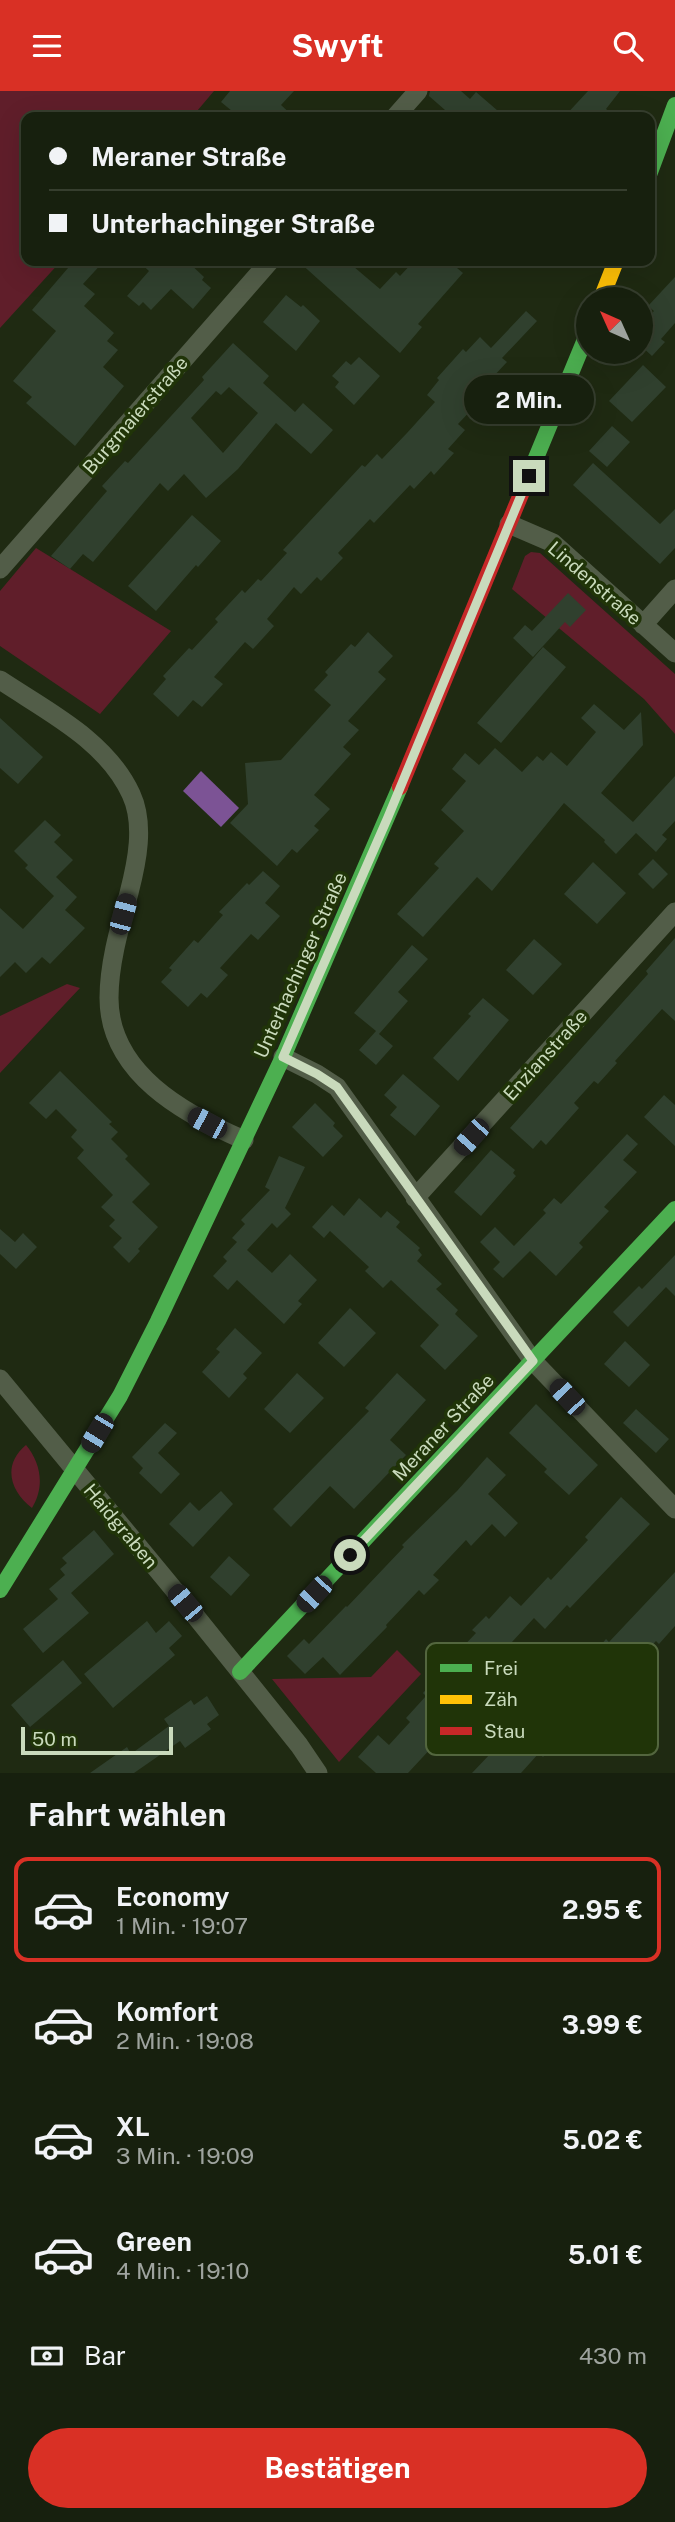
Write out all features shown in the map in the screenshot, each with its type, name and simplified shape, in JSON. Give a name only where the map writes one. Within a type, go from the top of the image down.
[{"type":"main road","points":[[655,159],[675,105]]},
{"type":"main road","points":[[606,287],[614,266]]},
{"type":"main road","name":"Unterhachinger Straße","points":[[0,1590],[120,1396],[283,1057],[388,817],[576,361]]},
{"type":"main road","name":"Meraner Straße","points":[[240,1672],[675,1209]]},
{"type":"street","points":[[399,112],[418,91]]},
{"type":"street","name":"Burgmaierstraße","points":[[0,569],[266,266]]},
{"type":"street","name":"Lindenstraße","points":[[509,524],[553,543],[675,653]]},
{"type":"street","points":[[643,625],[675,589]]},
{"type":"street","points":[[0,680],[98,748],[117,767],[133,796],[139,829],[136,864],[123,914],[109,998],[114,1026],[122,1047],[133,1066],[158,1091],[193,1115],[244,1140]]},
{"type":"street","name":"Enzianstraße","points":[[415,1198],[675,912]]},
{"type":"street","points":[[283,1057],[337,1087],[533,1361],[675,1509]]},
{"type":"street","name":"Haidgraben","points":[[0,1379],[240,1672],[318,1773]]},
{"type":"shaded area","points":[[0,91],[214,91],[196,112],[21,112],[21,266],[56,266],[0,328]]},
{"type":"shaded area","points":[[36,548],[171,631],[100,714],[0,646],[0,591]]},
{"type":"shaded area","points":[[531,552],[540,553],[675,674],[675,734],[644,699],[512,589],[525,556]]},
{"type":"shaded area","points":[[201,771],[239,808],[221,827],[183,791]]},
{"type":"shaded area","points":[[67,984],[80,988],[0,1073],[0,1016]]},
{"type":"shaded area","points":[[26,1445],[35,1459],[40,1475],[39,1492],[32,1508],[18,1494],[12,1478],[14,1461]]},
{"type":"shaded area","points":[[397,1650],[421,1674],[339,1762],[272,1679],[371,1677]]},
{"type":"building","points":[[230,91],[294,91],[281,105],[289,112],[232,112],[221,102]]},
{"type":"building","points":[[430,91],[461,91],[470,99],[476,92],[499,112],[447,112],[429,96]]},
{"type":"building","points":[[588,91],[620,91],[606,109],[610,112],[569,112]]},
{"type":"building","points":[[70,266],[99,266],[83,284],[95,294],[84,306],[114,333],[107,341],[118,350],[103,367],[124,386],[75,446],[26,403],[32,397],[13,381],[56,331],[32,310]]},
{"type":"building","points":[[144,266],[192,266],[211,288],[193,309],[171,289],[151,310],[143,302],[139,306],[127,296],[149,271]]},
{"type":"building","points":[[304,266],[353,266],[380,289],[396,272],[400,276],[409,266],[459,266],[457,268],[463,273],[418,324],[422,327],[400,353]]},
{"type":"building","points":[[675,277],[675,323],[661,339],[665,342],[653,355],[654,311],[653,301]]},
{"type":"building","points":[[286,295],[301,307],[303,305],[320,321],[296,351],[263,322]]},
{"type":"building","points":[[526,311],[537,321],[502,358],[507,362],[492,378],[497,383],[458,424],[465,430],[448,449],[454,453],[434,475],[431,471],[414,489],[410,485],[374,523],[370,519],[338,553],[343,558],[321,581],[317,577],[301,594],[294,587],[267,619],[274,626],[253,649],[245,642],[214,677],[223,684],[202,707],[193,700],[178,717],[153,694],[166,679],[163,676],[218,622],[215,619],[242,590],[245,593],[258,579],[261,581],[287,553],[283,550],[362,465],[365,467],[377,454],[382,459],[407,433],[435,402],[427,395],[439,380],[437,378],[463,349],[466,352],[480,337],[491,348]]},
{"type":"building","points":[[233,343],[269,376],[263,383],[295,412],[303,403],[333,430],[311,454],[276,423],[238,469],[206,498],[184,474],[168,491],[160,483],[93,562],[83,554],[70,569],[51,556],[107,491],[102,486],[125,461],[128,463],[204,380],[202,377]],"holes":[[[229,387],[258,413],[223,453],[191,418],[216,391],[221,395]]]},
{"type":"building","points":[[359,357],[380,376],[354,405],[335,387],[339,382],[332,376],[346,361],[351,365]]},
{"type":"building","points":[[643,365],[666,387],[632,422],[609,401]]},
{"type":"building","points":[[612,426],[630,442],[607,467],[589,451]]},
{"type":"building","points":[[593,463],[660,524],[675,509],[675,548],[660,564],[573,485]]},
{"type":"building","points":[[192,515],[221,541],[156,611],[128,586]]},
{"type":"building","points":[[568,593],[586,610],[570,627],[565,622],[533,657],[513,638],[525,625],[532,631]]},
{"type":"building","points":[[368,632],[393,656],[378,672],[386,679],[348,721],[359,730],[343,747],[351,754],[314,795],[330,809],[314,826],[319,830],[297,853],[292,849],[277,866],[230,823],[248,804],[245,763],[281,760],[331,705],[314,690],[328,675],[325,672],[351,644],[355,647]]},
{"type":"building","points":[[543,647],[566,667],[501,743],[477,723]]},
{"type":"building","points":[[594,704],[624,730],[641,712],[643,745],[601,793],[633,822],[675,776],[675,821],[662,835],[667,839],[656,852],[636,833],[616,854],[605,840],[564,803],[492,891],[477,877],[423,937],[397,914],[439,868],[434,864],[464,831],[441,810],[466,781],[452,769],[465,753],[479,765],[495,748],[522,772],[537,756],[543,761],[551,752],[567,766],[596,732],[581,718]]},
{"type":"building","points":[[0,718],[43,757],[18,784],[0,768]]},
{"type":"building","points":[[45,820],[61,835],[54,842],[73,860],[56,877],[77,897],[65,910],[85,928],[50,964],[42,957],[26,973],[15,962],[0,977],[0,908],[23,929],[54,896],[25,868],[28,865],[14,851]]},
{"type":"building","points":[[653,859],[668,874],[653,889],[638,874]]},
{"type":"building","points":[[593,862],[626,893],[597,924],[564,894]]},
{"type":"building","points":[[263,871],[280,886],[265,903],[280,916],[258,940],[251,934],[220,968],[228,975],[207,998],[201,993],[188,1007],[161,982],[172,970],[169,968],[194,940],[198,943],[223,915],[219,912],[247,883],[249,885]]},
{"type":"building","points":[[675,938],[675,1021],[662,1009],[598,1084],[594,1081],[574,1103],[579,1108],[546,1145],[541,1140],[533,1149],[510,1128],[648,974],[646,971]]},
{"type":"building","points":[[534,939],[562,964],[533,995],[506,970]]},
{"type":"building","points":[[412,945],[428,959],[398,992],[408,1001],[379,1034],[393,1046],[376,1065],[359,1050],[376,1031],[354,1013]]},
{"type":"building","points":[[483,998],[509,1020],[458,1081],[433,1058],[471,1016],[468,1014]]},
{"type":"building","points":[[60,1071],[112,1122],[109,1124],[118,1132],[111,1139],[128,1156],[125,1159],[150,1184],[132,1202],[158,1227],[129,1263],[113,1247],[122,1238],[109,1226],[115,1220],[101,1207],[113,1195],[77,1158],[84,1150],[71,1137],[77,1130],[56,1109],[46,1119],[29,1103]]},
{"type":"building","points":[[403,1074],[440,1106],[415,1136],[390,1115],[397,1107],[384,1095]]},
{"type":"building","points":[[664,1095],[675,1105],[675,1146],[644,1117]]},
{"type":"building","points":[[315,1103],[335,1123],[333,1126],[343,1136],[323,1157],[292,1127]]},
{"type":"building","points":[[627,1134],[638,1144],[623,1160],[637,1172],[604,1207],[609,1211],[579,1243],[583,1247],[556,1276],[530,1251],[503,1278],[493,1269],[500,1262],[480,1242],[495,1227],[514,1246],[546,1213],[543,1210],[554,1198],[561,1204]]},
{"type":"building","points":[[491,1150],[515,1170],[513,1173],[516,1176],[481,1216],[454,1192]]},
{"type":"building","points":[[279,1156],[305,1167],[285,1208],[291,1214],[277,1228],[272,1223],[247,1250],[272,1273],[290,1254],[317,1280],[298,1301],[302,1304],[284,1324],[237,1280],[228,1290],[213,1276],[227,1261],[223,1257],[237,1242],[232,1238],[245,1224],[241,1220],[270,1190],[265,1187]]},
{"type":"building","points":[[359,1198],[381,1218],[387,1211],[400,1222],[396,1227],[420,1248],[418,1250],[422,1255],[417,1261],[442,1284],[436,1289],[458,1310],[455,1314],[478,1336],[445,1370],[420,1346],[439,1325],[391,1280],[383,1288],[365,1271],[369,1267],[330,1231],[324,1238],[312,1227],[332,1205],[344,1216]]},
{"type":"building","points":[[0,1229],[15,1242],[23,1233],[37,1247],[16,1269],[0,1254]]},
{"type":"building","points":[[675,1255],[675,1296],[666,1287],[628,1327],[613,1312],[639,1286],[642,1289]]},
{"type":"building","points":[[350,1308],[376,1333],[344,1367],[318,1343]]},
{"type":"building","points":[[235,1328],[262,1353],[243,1374],[247,1378],[229,1398],[202,1372],[220,1352],[216,1349]]},
{"type":"building","points":[[625,1341],[650,1365],[629,1387],[604,1364]]},
{"type":"building","points":[[297,1373],[324,1398],[290,1433],[264,1409]]},
{"type":"building","points":[[397,1373],[426,1400],[390,1440],[406,1455],[354,1509],[330,1486],[291,1527],[273,1509],[369,1411],[365,1408]]},
{"type":"building","points":[[536,1404],[598,1465],[569,1495],[544,1472],[547,1469],[509,1433]]},
{"type":"building","points":[[636,1409],[669,1439],[656,1453],[623,1423]]},
{"type":"building","points":[[165,1423],[177,1433],[158,1453],[180,1474],[161,1494],[139,1473],[143,1468],[132,1457]]},
{"type":"building","points":[[487,1457],[506,1475],[488,1494],[518,1523],[505,1537],[492,1524],[471,1546],[466,1540],[433,1575],[439,1580],[424,1595],[419,1590],[340,1675],[323,1657],[305,1674],[287,1656],[304,1639],[309,1644],[347,1607]]},
{"type":"building","points":[[221,1491],[233,1504],[193,1547],[169,1524],[190,1502],[199,1511]]},
{"type":"building","points":[[621,1497],[650,1524],[570,1608],[567,1605],[545,1629],[534,1618],[513,1643],[466,1643],[476,1633],[472,1630],[486,1616],[489,1619],[510,1596],[521,1606],[548,1577],[551,1580],[588,1540],[585,1537]]},
{"type":"building","points":[[94,1530],[114,1554],[71,1593],[89,1613],[43,1653],[23,1629],[58,1599],[49,1589],[65,1575],[60,1569],[67,1563],[62,1558]]},
{"type":"building","points":[[229,1556],[250,1575],[231,1596],[210,1577]]},
{"type":"building","points":[[675,1572],[675,1626],[659,1644],[656,1641],[603,1643],[606,1639],[609,1642]]},
{"type":"building","points":[[147,1621],[156,1633],[169,1621],[182,1636],[169,1648],[175,1655],[113,1708],[84,1674]]},
{"type":"building","points":[[63,1660],[82,1683],[30,1727],[11,1705]]},
{"type":"building","points":[[207,1696],[219,1715],[207,1724],[211,1729],[185,1748],[180,1741],[134,1773],[90,1773],[127,1747],[131,1754],[169,1726],[164,1719],[191,1700],[194,1705]]},
{"type":"building","points":[[426,1696],[426,1754],[408,1773],[376,1773],[358,1757],[378,1735],[389,1745],[410,1722],[406,1718]]},
{"type":"building","points":[[489,1755],[537,1755],[521,1773],[472,1773]]},
{"type":"traffic: fast","points":[[655,159],[675,105]]},
{"type":"traffic: fast","points":[[531,470],[576,361]]},
{"type":"traffic: fast","points":[[0,1590],[120,1396],[158,1321],[283,1057],[400,787]]},
{"type":"traffic: fast","points":[[240,1672],[675,1209]]},
{"type":"traffic: slow","points":[[606,287],[614,266]]},
{"type":"traffic: jam","points":[[400,787],[531,470]]},
{"type":"route","points":[[350,1555],[533,1361],[337,1087],[283,1057],[388,817],[529,476]]}]
